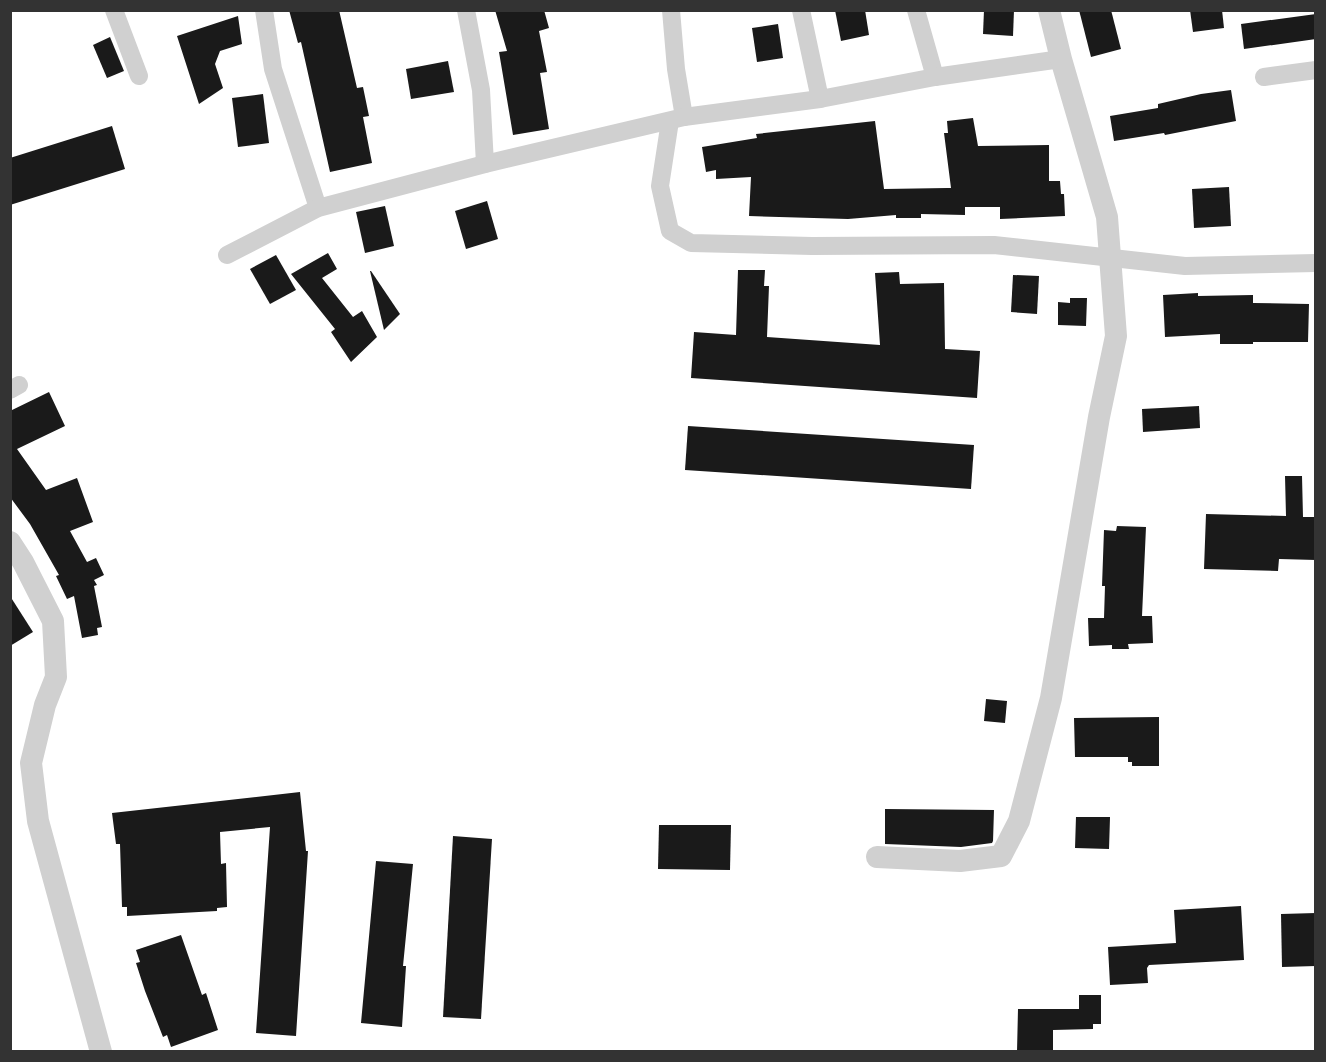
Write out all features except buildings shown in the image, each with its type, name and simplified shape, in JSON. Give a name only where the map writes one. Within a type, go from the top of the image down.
[{"type":"street","points":[[114,10],[139,76]]},
{"type":"street","points":[[264,10],[273,69],[318,208]]},
{"type":"street","points":[[466,10],[481,90],[485,164]]},
{"type":"street","points":[[671,10],[677,119],[660,186],[670,231],[691,243],[812,246],[994,246],[1185,266],[1316,263]]},
{"type":"street","points":[[801,10],[820,99]]},
{"type":"street","points":[[916,10],[935,77]]},
{"type":"street","points":[[877,857],[960,861],[1001,856],[1019,821],[1051,698],[1095,441],[1116,336],[1107,217],[1049,10]]},
{"type":"street","points":[[227,255],[318,208],[485,164],[677,119],[820,99],[935,77],[1061,59]]},
{"type":"street","points":[[1264,77],[1316,70]]},
{"type":"street","points":[[10,542],[23,562],[53,621],[56,677],[45,705],[31,763],[38,821],[101,1052]]}]
